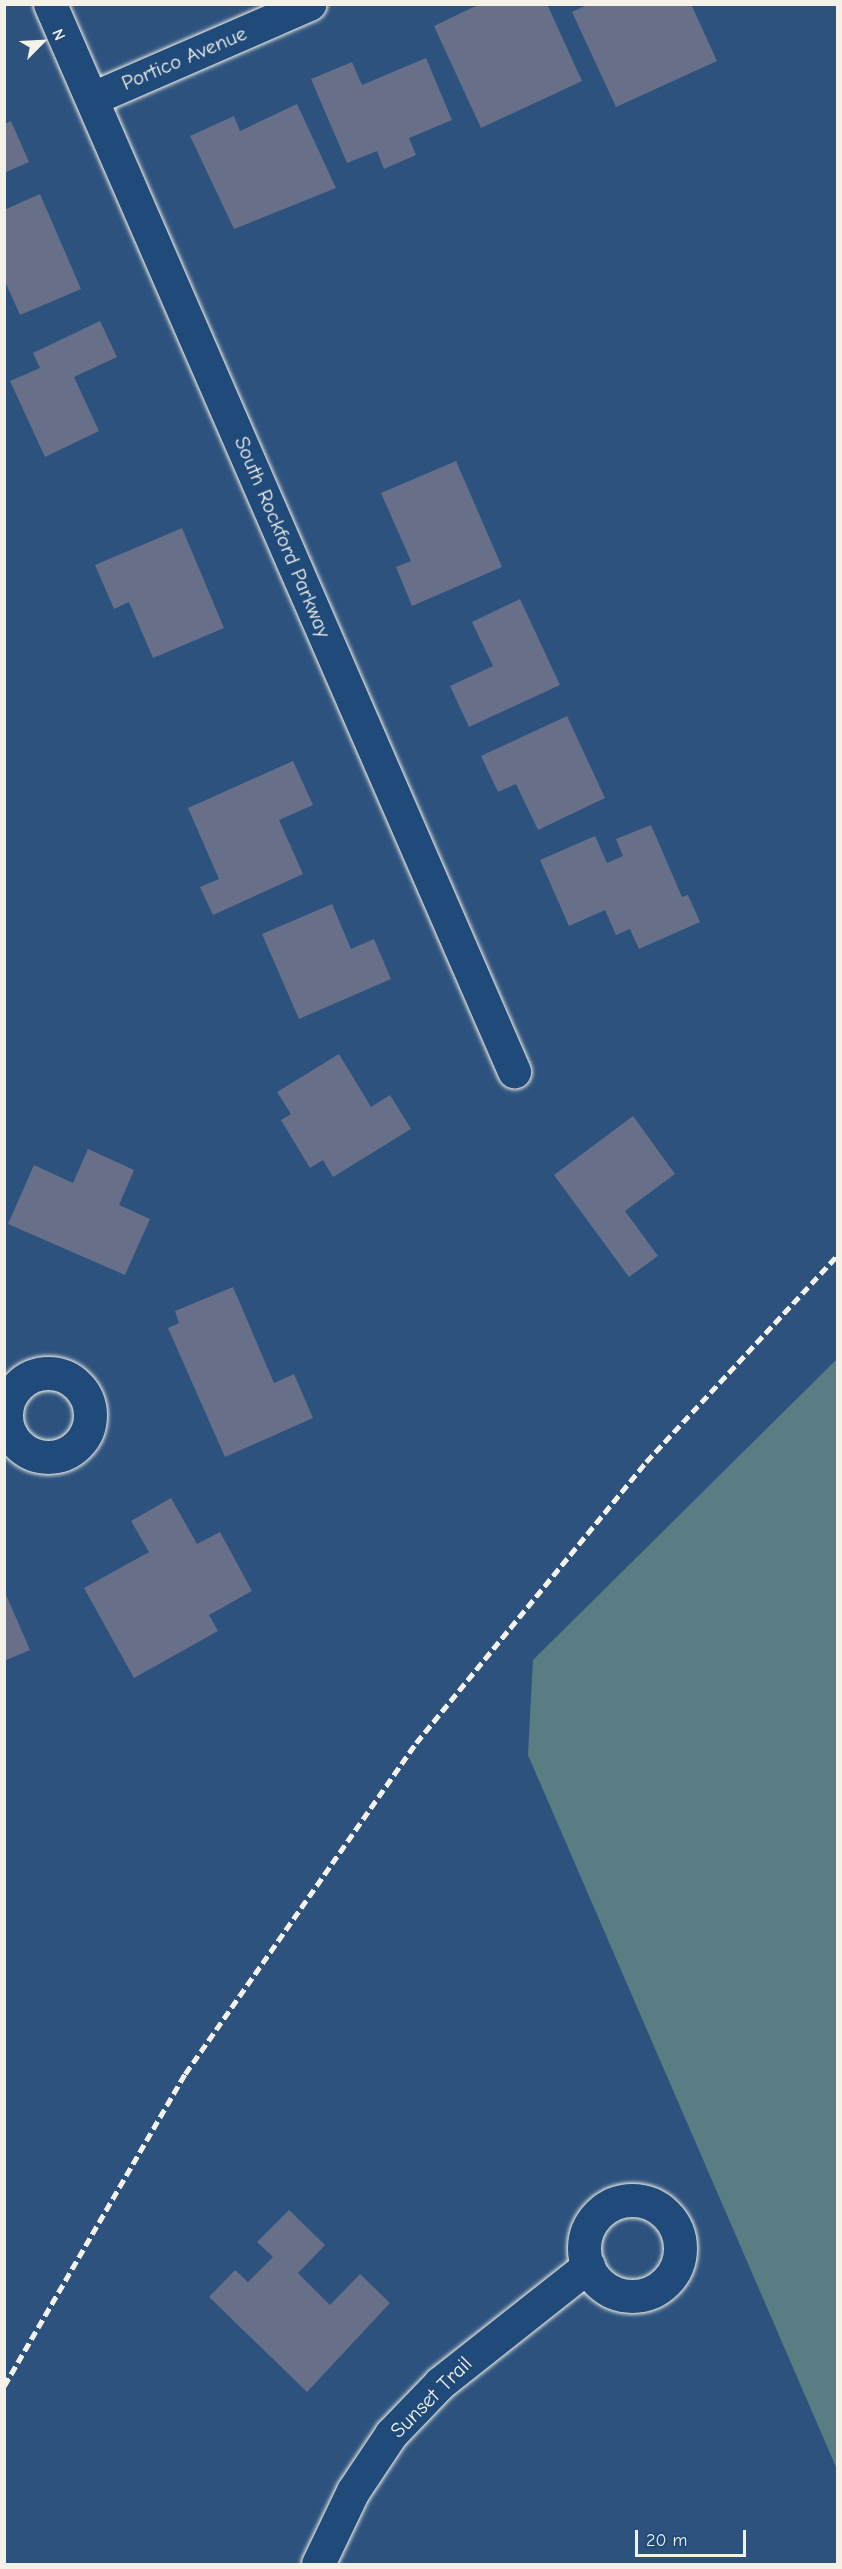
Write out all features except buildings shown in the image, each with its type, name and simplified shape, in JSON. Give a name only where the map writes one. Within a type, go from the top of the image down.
[{"type":"street","name":"South Rockford Parkway","points":[[50,4],[93,98],[514,1071]]},
{"type":"street","name":"Portico Avenue","points":[[93,98],[309,4]]},
{"type":"street","name":"Sunset Trail","points":[[318,2565],[353,2491],[391,2434],[440,2383],[588,2266]]},
{"type":"green space","points":[[837,1359],[838,2466],[836,2467],[528,1755],[533,1660]]},
{"type":"railway","points":[[4,2386],[185,2074],[416,1743],[646,1462],[838,1255]]}]
